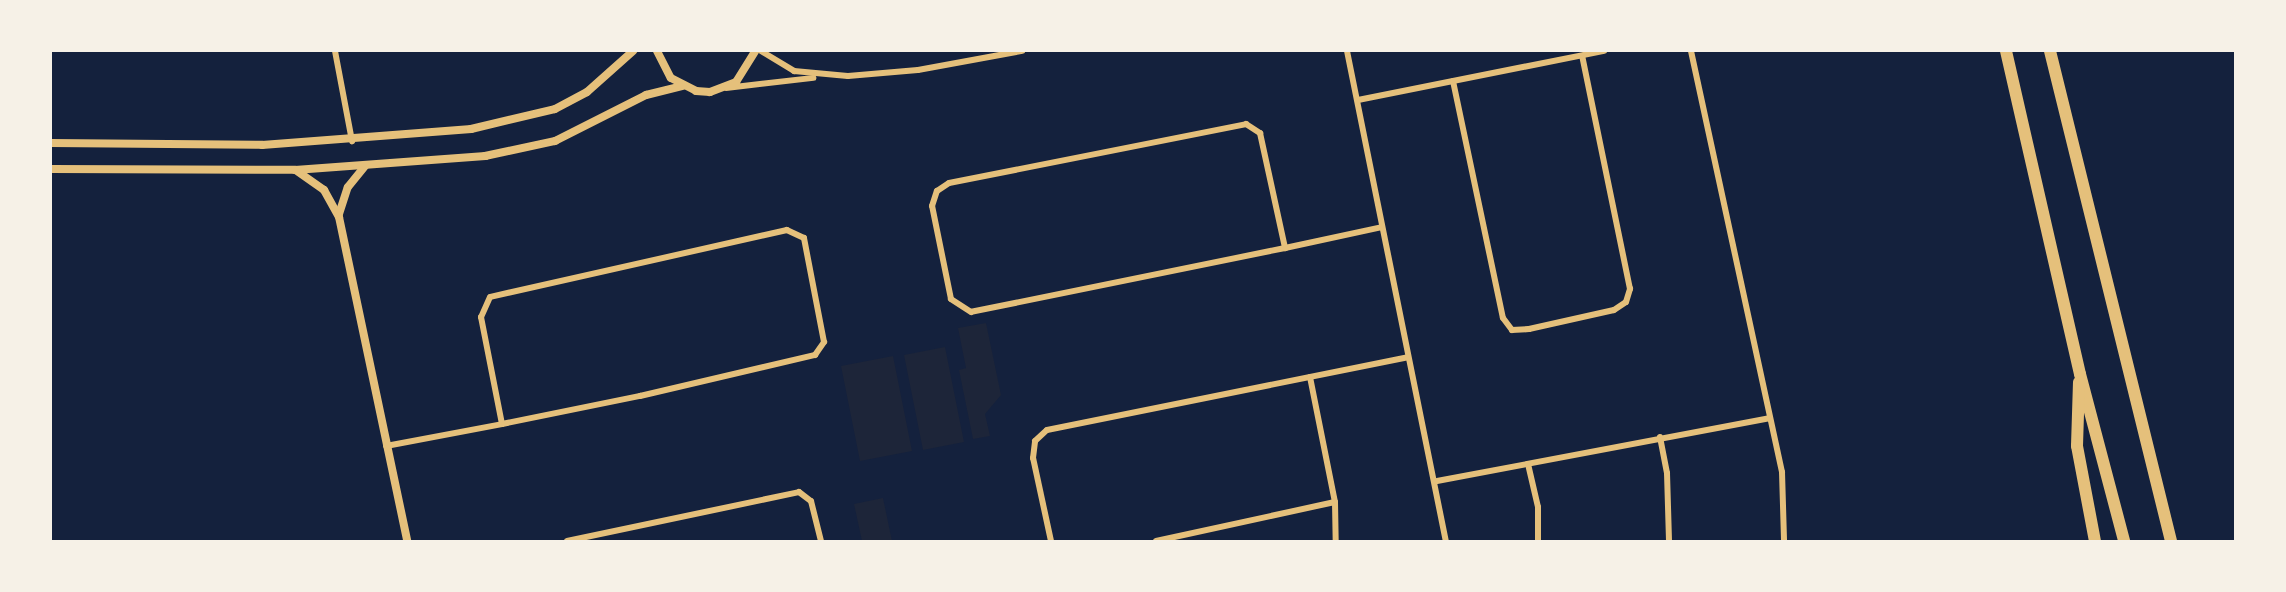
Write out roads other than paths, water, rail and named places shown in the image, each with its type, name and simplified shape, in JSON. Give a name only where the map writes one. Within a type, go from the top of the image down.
[{"type":"highway","points":[[2006,51],[2080,374],[2124,541]]},
{"type":"highway","points":[[2050,51],[2171,541]]},
{"type":"highway","points":[[2080,374],[2077,446],[2095,541]]},
{"type":"street","points":[[335,51],[352,141]]},
{"type":"street","points":[[51,143],[185,146],[352,141],[471,129],[536,116],[587,92],[633,51]]},
{"type":"street","points":[[657,51],[662,66],[683,86],[696,91],[825,76],[894,73],[1022,51]]},
{"type":"street","points":[[724,89],[746,72],[755,51]]},
{"type":"street","points":[[761,51],[794,71],[825,76]]},
{"type":"street","points":[[1347,51],[1408,358],[1437,481],[1446,541]]},
{"type":"street","points":[[1358,100],[1604,51]]},
{"type":"street","points":[[1691,51],[1782,472],[1784,541]]},
{"type":"street","points":[[1453,81],[1503,318],[1512,330],[1529,329],[1614,310],[1626,302],[1630,289],[1582,56]]},
{"type":"street","points":[[51,169],[295,170],[530,148],[580,131],[646,95],[683,86]]},
{"type":"street","points":[[1285,248],[1260,132],[1246,124],[949,183],[937,191],[932,206],[951,299],[971,312],[1285,248],[1382,227]]},
{"type":"street","points":[[339,217],[348,187],[366,165]]},
{"type":"street","points":[[295,170],[324,190],[339,217],[407,541]]},
{"type":"street","points":[[386,446],[502,424],[814,355],[824,342],[804,237],[787,230],[490,297],[483,306],[482,323],[502,424]]},
{"type":"street","points":[[1051,541],[1033,458],[1035,442],[1047,430],[1408,358]]},
{"type":"street","points":[[1310,377],[1335,502],[1336,541]]},
{"type":"street","points":[[1437,481],[1769,418]]},
{"type":"street","points":[[1660,437],[1667,473],[1669,541]]},
{"type":"street","points":[[1528,464],[1538,507],[1538,541]]},
{"type":"street","points":[[567,541],[799,492],[811,500],[821,541]]},
{"type":"street","points":[[1156,541],[1335,502]]}]
